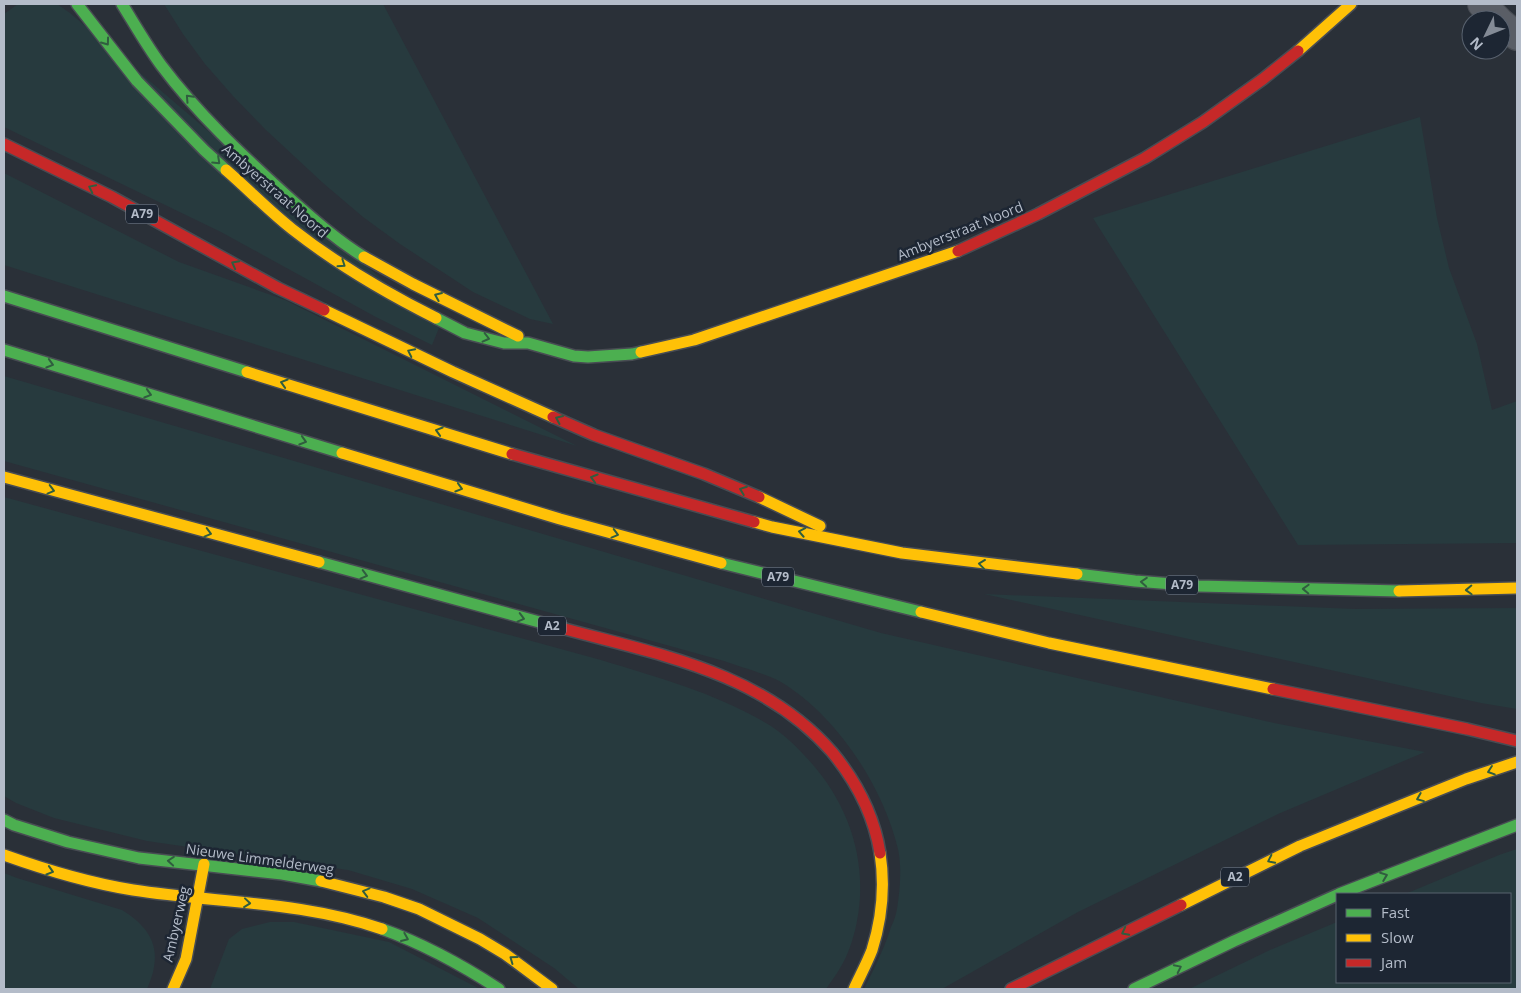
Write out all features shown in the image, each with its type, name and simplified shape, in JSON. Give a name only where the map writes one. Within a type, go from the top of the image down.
[{"type":"main road","name":"Ambyerstraat Noord","points":[[77,4],[137,81],[204,150],[291,228],[363,279],[465,333],[504,343],[528,343],[574,356],[588,357],[632,354],[694,340],[904,270],[964,248],[1038,214],[1116,174],[1204,122],[1292,56],[1350,4]]},
{"type":"main road","name":"Ambyerstraat Noord","points":[[122,4],[167,74],[188,97],[272,183],[332,234],[356,252],[408,282],[506,329],[528,343]]},
{"type":"main road","name":"A79","points":[[4,144],[112,198],[278,288],[454,372],[594,435],[760,496],[850,542]]},
{"type":"main road","name":"A79","points":[[4,296],[580,474],[772,527],[902,553],[1180,585],[1411,592],[1517,588]]},
{"type":"main road","name":"A79","points":[[4,350],[560,519],[724,564],[1049,643],[1517,741]]},
{"type":"main road","name":"A2","points":[[4,477],[671,658],[721,674],[771,701],[814,734],[836,756],[855,784],[870,812],[878,838],[884,871],[880,916],[876,939],[868,961],[854,989]]},
{"type":"main road","name":"A79","points":[[1467,729],[1517,734]]},
{"type":"main road","name":"A2","points":[[1011,989],[1300,846],[1466,779],[1517,762]]},
{"type":"main road","name":"Nieuwe Limmelderweg","points":[[4,820],[68,842],[139,858],[204,864],[314,879],[384,897],[419,909],[497,948],[552,989]]},
{"type":"main road","points":[[1342,893],[1514,827]]},
{"type":"main road","points":[[4,855],[56,873],[100,884],[198,898],[285,907],[352,920],[395,934],[428,948],[463,966],[499,989]]},
{"type":"main road","name":"Ambyerweg","points":[[173,989],[186,959],[204,864]]},
{"type":"main road","points":[[1134,989],[1234,941],[1336,896]]},
{"type":"green space","points":[[18,4],[57,4],[70,13],[439,328],[432,345],[374,316],[221,232],[4,127],[4,14]]},
{"type":"green space","points":[[164,4],[383,4],[553,324],[530,319],[473,292],[363,217],[266,130],[233,96],[205,64]]},
{"type":"green space","points":[[1420,117],[1437,218],[1449,268],[1477,344],[1492,410],[1517,401],[1517,543],[1298,545],[1093,218]]},
{"type":"green space","points":[[4,173],[179,262],[285,300],[577,446],[4,265]]},
{"type":"green space","points":[[4,376],[881,633],[1274,723],[1425,752],[1278,814],[1078,912],[942,989],[864,989],[882,951],[896,914],[900,879],[898,849],[891,825],[869,777],[838,733],[801,696],[775,679],[724,661],[4,461]]},
{"type":"green space","points":[[4,497],[601,660],[664,679],[706,694],[747,712],[766,723],[791,742],[819,772],[843,811],[851,831],[860,875],[860,898],[854,934],[842,965],[826,989],[579,989],[554,968],[478,918],[412,889],[348,870],[147,841],[54,818],[16,803],[4,796]]},
{"type":"green space","points":[[984,594],[1354,609],[1517,608],[1517,709],[1481,703]]},
{"type":"green space","points":[[1517,849],[1517,989],[1189,989],[1270,950],[1336,922],[1336,983],[1511,983],[1511,893],[1407,893]]},
{"type":"green space","points":[[4,873],[122,910],[137,921],[148,933],[154,949],[154,970],[147,989],[4,989]]},
{"type":"green space","points":[[270,922],[294,922],[389,942],[480,989],[210,989],[229,939],[242,929]]},
{"type":"traffic: fast","points":[[77,4],[137,81],[226,170]]},
{"type":"traffic: fast","points":[[122,4],[161,65],[205,117],[295,203],[333,235],[364,257]]},
{"type":"traffic: fast","points":[[4,296],[247,372]]},
{"type":"traffic: fast","points":[[436,318],[465,333],[504,343],[528,343],[574,356],[588,357],[641,352]]},
{"type":"traffic: fast","points":[[4,350],[342,453]]},
{"type":"traffic: fast","points":[[319,562],[565,629]]},
{"type":"traffic: fast","points":[[721,563],[921,612]]},
{"type":"traffic: fast","points":[[1077,574],[1198,586],[1399,591]]},
{"type":"traffic: fast","points":[[4,820],[68,842],[139,858],[282,874],[321,881]]},
{"type":"traffic: fast","points":[[1342,893],[1517,825]]},
{"type":"traffic: fast","points":[[1134,989],[1234,941],[1336,895]]},
{"type":"traffic: fast","points":[[382,929],[413,941],[499,989]]},
{"type":"traffic: slow","points":[[1298,51],[1351,4]]},
{"type":"traffic: slow","points":[[226,170],[283,222],[309,242],[380,288],[436,318]]},
{"type":"traffic: slow","points":[[641,352],[694,340],[958,251]]},
{"type":"traffic: slow","points":[[364,257],[413,284],[518,336]]},
{"type":"traffic: slow","points":[[324,310],[453,372],[553,417]]},
{"type":"traffic: slow","points":[[247,372],[512,454]]},
{"type":"traffic: slow","points":[[342,453],[560,519],[721,563]]},
{"type":"traffic: slow","points":[[4,477],[319,562]]},
{"type":"traffic: slow","points":[[759,497],[820,526]]},
{"type":"traffic: slow","points":[[754,522],[902,553],[1077,574]]},
{"type":"traffic: slow","points":[[1399,591],[1517,588]]},
{"type":"traffic: slow","points":[[921,612],[1049,643],[1273,689]]},
{"type":"traffic: slow","points":[[1181,905],[1300,846],[1466,779],[1517,762]]},
{"type":"traffic: slow","points":[[854,989],[872,950],[878,926],[882,901],[880,853]]},
{"type":"traffic: slow","points":[[4,855],[68,876],[100,884],[164,894],[290,908],[352,920],[382,929]]},
{"type":"traffic: slow","points":[[173,989],[186,959],[204,864]]},
{"type":"traffic: slow","points":[[321,881],[384,897],[419,909],[480,939],[505,954],[552,989]]},
{"type":"traffic: jam","points":[[958,251],[1038,214],[1145,158],[1203,122],[1298,51]]},
{"type":"traffic: jam","points":[[4,144],[112,197],[278,288],[324,310]]},
{"type":"traffic: jam","points":[[553,417],[594,435],[704,474],[759,497]]},
{"type":"traffic: jam","points":[[512,454],[754,522]]},
{"type":"traffic: jam","points":[[565,629],[638,648],[709,671],[743,685],[775,703],[805,725],[841,763],[869,812],[880,853]]},
{"type":"traffic: jam","points":[[1273,689],[1517,741]]},
{"type":"traffic: jam","points":[[1011,989],[1181,905]]}]
